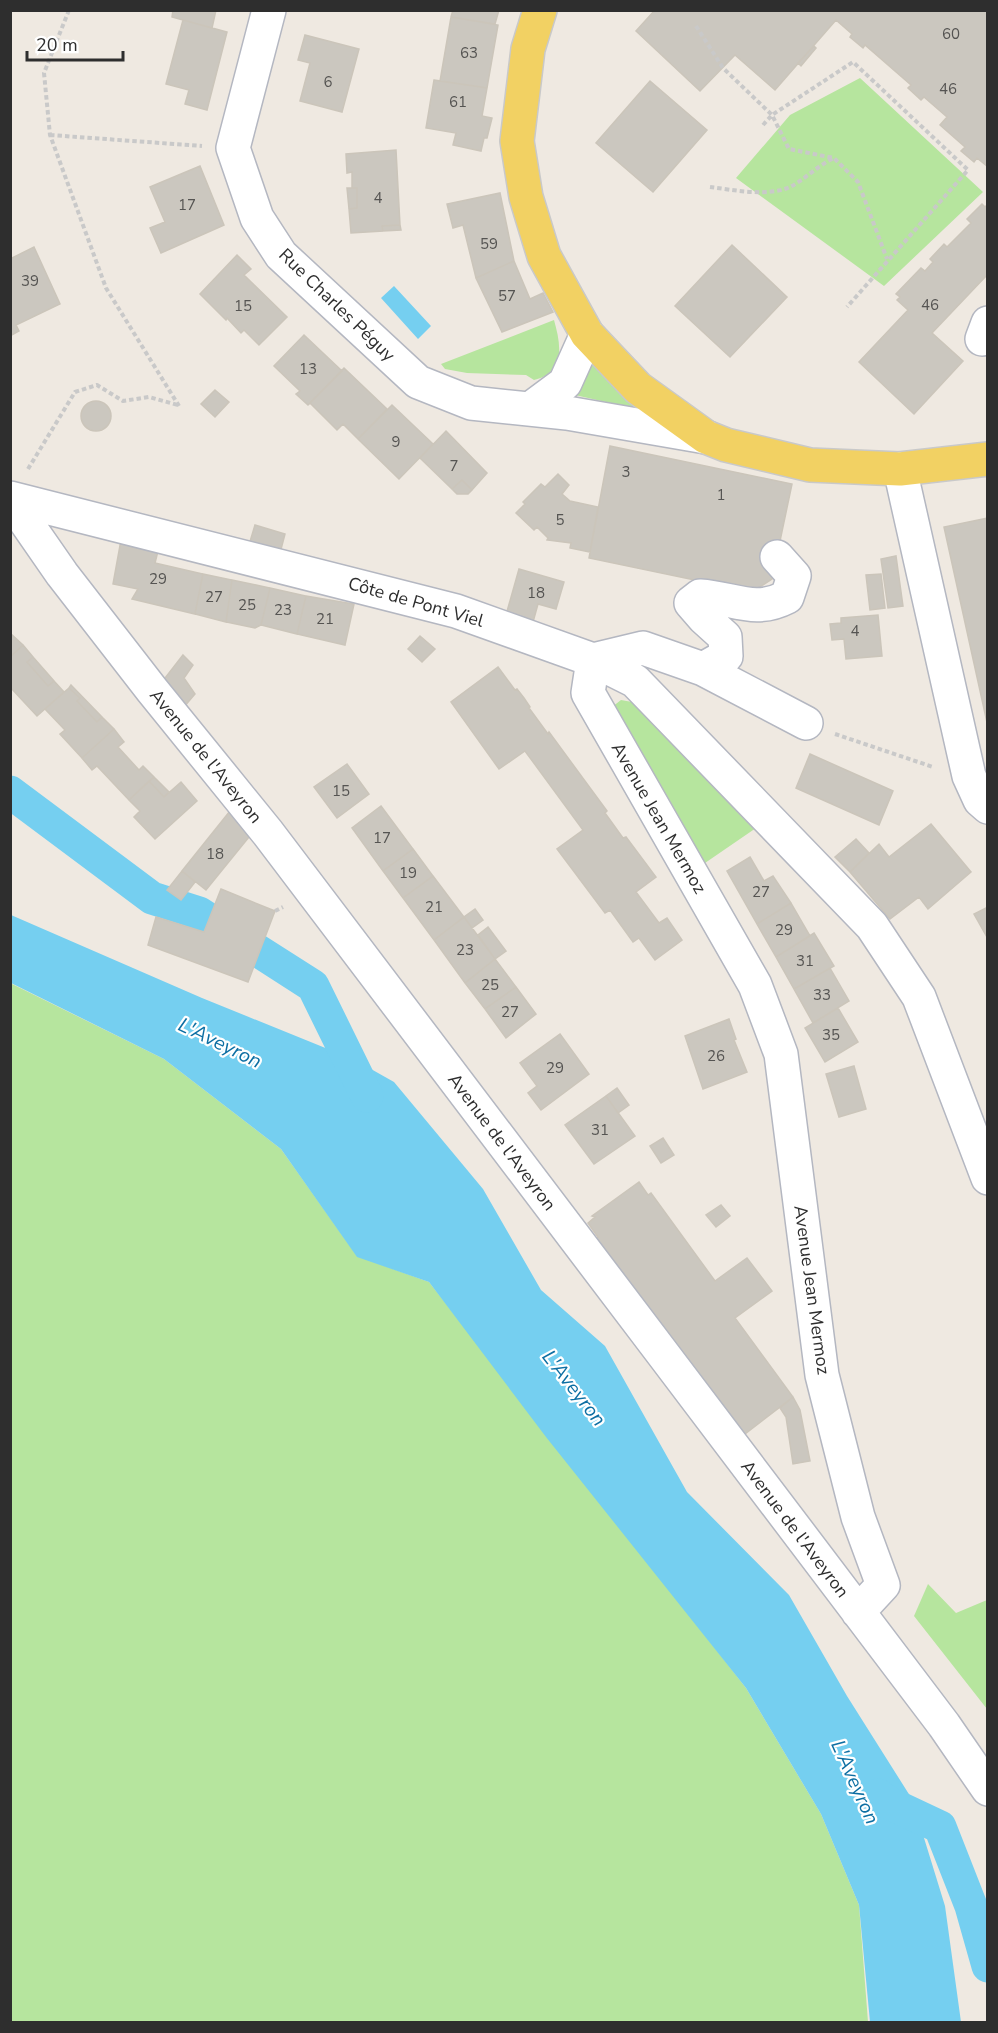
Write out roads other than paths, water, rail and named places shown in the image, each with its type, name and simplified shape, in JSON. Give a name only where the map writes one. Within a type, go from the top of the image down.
[{"type":"main road","points":[[540,10],[528,49],[517,141],[526,197],[544,256],[587,334],[638,388],[706,437],[726,445],[810,465],[900,469],[987,459]]},
{"type":"street","name":"Rue Charles Péguy","points":[[269,10],[233,148],[257,218],[281,255],[418,382],[471,403],[567,413],[706,437]]},
{"type":"street","points":[[530,409],[564,383],[587,334]]},
{"type":"street","points":[[900,469],[978,782],[980,800],[987,807]]},
{"type":"street","name":"Côte de Pont Viel","points":[[14,492],[456,611],[592,660]]},
{"type":"street","name":"Avenue de l'Aveyron","points":[[14,492],[62,574],[268,833],[944,1725],[987,1789]]},
{"type":"street","points":[[703,669],[726,656],[725,637],[691,603],[700,596],[718,597],[755,606],[773,604],[786,597],[794,576],[777,557]]},
{"type":"street","points":[[592,660],[643,648],[703,669],[807,723]]},
{"type":"street","points":[[592,660],[635,681],[872,926],[919,997],[987,1178]]},
{"type":"street","name":"Avenue Jean Mermoz","points":[[592,660],[588,693],[755,985],[781,1054],[822,1375],[858,1517],[882,1585],[858,1612]]},
{"type":"water","points":[[394,286],[431,326],[418,339],[381,298]]},
{"type":"water","name":"L'Aveyron","points":[[11,915],[202,998],[355,1060],[394,1082],[483,1189],[541,1290],[605,1346],[687,1492],[789,1595],[847,1696],[912,1799],[945,1906],[961,2022],[870,2022],[859,1905],[821,1814],[746,1688],[546,1437],[429,1282],[357,1257],[281,1149],[164,1059],[11,983]]},
{"type":"waterway","points":[[10,792],[152,898],[199,913],[313,986],[367,1096]]},
{"type":"waterway","name":"L'Aveyron","points":[[878,1795],[889,1803],[940,1827],[971,1906],[988,1966]]}]
